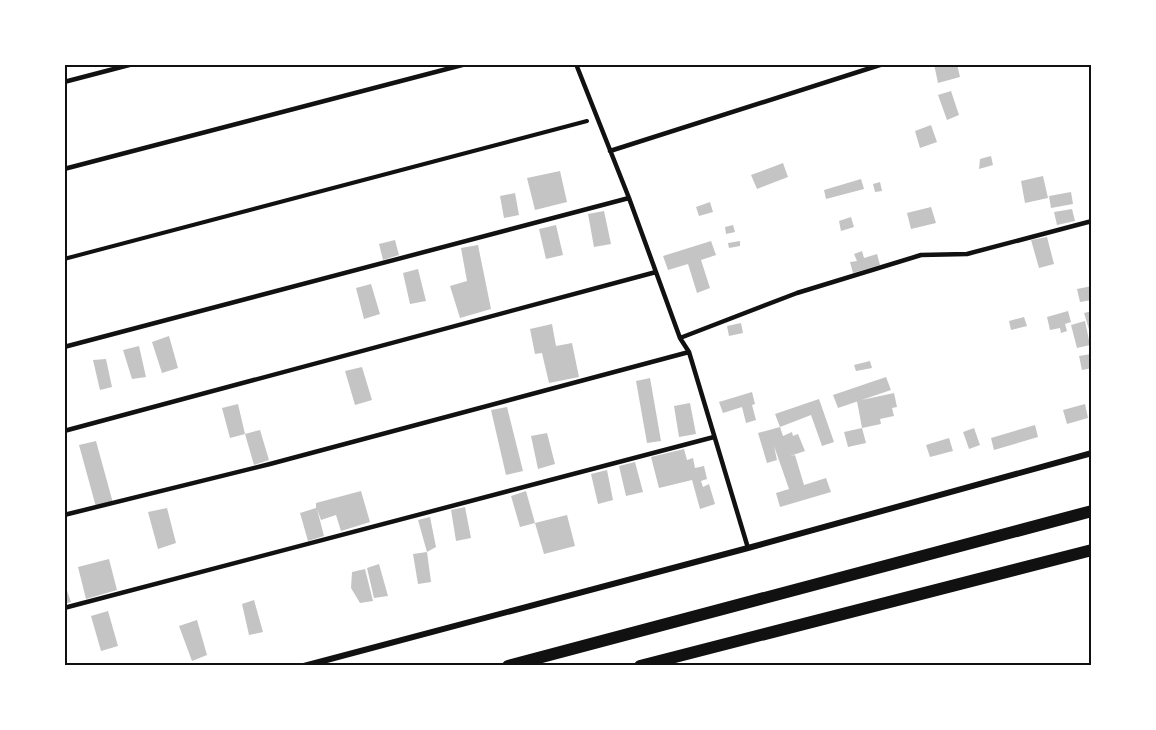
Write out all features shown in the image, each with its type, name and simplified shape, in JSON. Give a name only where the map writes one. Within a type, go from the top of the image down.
[{"type":"main road","points":[[508,666],[1092,511]]},
{"type":"main road","points":[[640,666],[1092,549]]},
{"type":"street","points":[[304,666],[748,548],[1092,453]]},
{"type":"lane","points":[[64,82],[134,64]]},
{"type":"lane","points":[[64,170],[466,64]]},
{"type":"lane","points":[[576,64],[629,198],[680,338],[689,352],[748,548]]},
{"type":"lane","points":[[610,151],[882,64]]},
{"type":"lane","points":[[64,347],[629,198]]},
{"type":"lane","points":[[680,338],[790,296],[921,255],[967,254],[1092,221]]},
{"type":"lane","points":[[64,431],[656,272]]},
{"type":"lane","points":[[64,515],[270,464],[689,352]]},
{"type":"lane","points":[[64,608],[714,437]]},
{"type":"path","points":[[64,259],[596,118]]},
{"type":"building","points":[[934,64],[957,64],[960,77],[938,83]]},
{"type":"building","points":[[951,91],[959,115],[947,120],[938,95]]},
{"type":"building","points":[[931,125],[937,142],[920,148],[915,131]]},
{"type":"building","points":[[991,156],[993,165],[979,169],[980,159]]},
{"type":"building","points":[[783,163],[788,177],[757,189],[751,175]]},
{"type":"building","points":[[560,171],[567,202],[535,210],[527,178]]},
{"type":"building","points":[[1043,176],[1048,198],[1025,203],[1021,181]]},
{"type":"building","points":[[861,179],[864,189],[826,199],[824,190]]},
{"type":"building","points":[[880,182],[882,191],[875,192],[873,184]]},
{"type":"building","points":[[1071,192],[1073,204],[1051,208],[1049,196]]},
{"type":"building","points":[[515,193],[519,215],[504,218],[500,196]]},
{"type":"building","points":[[710,202],[713,212],[699,216],[696,207]]},
{"type":"building","points":[[931,207],[936,223],[911,229],[907,213]]},
{"type":"building","points":[[1072,209],[1075,221],[1057,225],[1054,212]]},
{"type":"building","points":[[604,211],[611,244],[594,247],[588,214]]},
{"type":"building","points":[[851,217],[854,227],[841,231],[839,221]]},
{"type":"building","points":[[556,225],[563,255],[546,259],[539,229]]},
{"type":"building","points":[[733,225],[735,232],[726,234],[725,227]]},
{"type":"building","points":[[1047,237],[1054,264],[1039,268],[1031,240]]},
{"type":"building","points":[[395,240],[399,255],[383,260],[379,244]]},
{"type":"building","points":[[711,241],[716,255],[701,260],[710,288],[697,293],[688,264],[668,270],[663,256]]},
{"type":"building","points":[[740,241],[740,246],[729,248],[728,243]]},
{"type":"building","points":[[478,245],[491,309],[460,318],[450,286],[467,281],[461,248]]},
{"type":"building","points":[[862,251],[864,258],[877,254],[880,265],[853,273],[850,262],[857,261],[854,254]]},
{"type":"building","points":[[418,269],[426,301],[410,304],[403,273]]},
{"type":"building","points":[[371,284],[380,314],[364,319],[356,288]]},
{"type":"building","points":[[1092,286],[1092,300],[1080,302],[1077,289]]},
{"type":"building","points":[[1068,311],[1071,322],[1065,324],[1067,331],[1061,333],[1060,328],[1050,330],[1047,317]]},
{"type":"building","points":[[1092,311],[1092,336],[1091,336],[1084,313]]},
{"type":"building","points":[[1024,317],[1027,326],[1011,330],[1009,321]]},
{"type":"building","points":[[1085,321],[1090,345],[1077,348],[1071,325]]},
{"type":"building","points":[[741,323],[743,333],[729,336],[727,326]]},
{"type":"building","points":[[552,324],[556,346],[572,343],[579,377],[549,383],[542,353],[535,354],[530,329]]},
{"type":"building","points":[[169,336],[178,368],[162,373],[152,342]]},
{"type":"building","points":[[139,346],[146,377],[132,379],[123,350]]},
{"type":"building","points":[[1091,354],[1092,368],[1082,370],[1079,356]]},
{"type":"building","points":[[106,359],[112,387],[100,390],[93,360]]},
{"type":"building","points":[[870,361],[872,368],[856,371],[854,365]]},
{"type":"building","points":[[362,367],[372,400],[355,405],[345,371]]},
{"type":"building","points":[[886,377],[891,390],[838,408],[833,395]]},
{"type":"building","points":[[650,378],[661,441],[647,443],[636,381]]},
{"type":"building","points":[[752,392],[755,404],[752,405],[756,420],[746,423],[742,407],[723,413],[719,402]]},
{"type":"building","points":[[894,393],[897,407],[892,408],[894,416],[880,419],[881,424],[862,428],[857,401]]},
{"type":"building","points":[[819,399],[834,442],[822,446],[811,415],[780,427],[775,414]]},
{"type":"building","points":[[690,403],[696,434],[679,437],[674,406]]},
{"type":"building","points":[[238,404],[245,434],[230,438],[222,408]]},
{"type":"building","points":[[1085,404],[1088,418],[1067,424],[1063,410]]},
{"type":"building","points":[[507,407],[523,471],[506,475],[491,410]]},
{"type":"building","points":[[1035,425],[1038,437],[994,450],[991,438]]},
{"type":"building","points":[[780,427],[783,436],[792,432],[793,436],[798,434],[805,451],[790,456],[795,455],[804,485],[826,478],[831,492],[780,507],[776,493],[789,489],[774,446],[777,460],[767,463],[758,433]]},
{"type":"building","points":[[862,428],[866,443],[848,447],[844,432]]},
{"type":"building","points":[[974,428],[980,445],[969,449],[963,432]]},
{"type":"building","points":[[260,430],[269,460],[254,465],[245,434]]},
{"type":"building","points":[[547,433],[555,464],[538,469],[531,436]]},
{"type":"building","points":[[949,438],[953,451],[930,457],[926,445]]},
{"type":"building","points":[[96,441],[113,503],[96,507],[79,445]]},
{"type":"building","points":[[684,449],[687,460],[693,458],[695,468],[704,466],[707,479],[701,481],[703,487],[709,484],[715,504],[700,509],[692,480],[659,488],[651,457]]},
{"type":"building","points":[[635,462],[643,492],[626,496],[619,466]]},
{"type":"building","points":[[607,470],[613,500],[598,504],[591,474]]},
{"type":"building","points":[[361,491],[370,522],[341,531],[336,515],[321,520],[317,509],[324,536],[308,541],[300,513],[316,508],[316,503]]},
{"type":"building","points":[[526,491],[535,523],[520,527],[511,496]]},
{"type":"building","points":[[465,507],[471,538],[456,541],[451,510]]},
{"type":"building","points":[[167,508],[176,543],[158,549],[148,512]]},
{"type":"building","points":[[567,515],[575,546],[544,554],[535,523]]},
{"type":"building","points":[[430,517],[436,547],[427,552],[418,520]]},
{"type":"building","points":[[427,552],[431,582],[418,584],[413,554]]},
{"type":"building","points":[[109,559],[117,590],[86,599],[78,567]]},
{"type":"building","points":[[379,564],[388,596],[374,598],[367,568]]},
{"type":"building","points":[[365,569],[373,601],[360,603],[351,588],[352,572]]},
{"type":"building","points":[[64,582],[71,602],[64,604]]},
{"type":"building","points":[[254,600],[263,632],[249,635],[242,604]]},
{"type":"building","points":[[108,611],[118,646],[101,651],[91,616]]},
{"type":"building","points":[[197,620],[207,655],[192,661],[179,626]]}]
